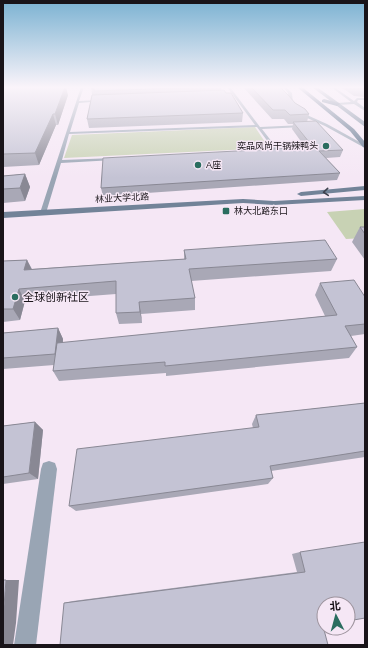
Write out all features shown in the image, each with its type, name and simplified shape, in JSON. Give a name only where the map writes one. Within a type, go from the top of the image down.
[{"type":"main road","points":[[336,117],[352,130],[365,147]]},
{"type":"main road","points":[[344,117],[359,129]]},
{"type":"street","points":[[355,117],[365,125]]},
{"type":"street","name":"林业大学北路","points":[[242,202],[270,196],[365,188]]},
{"type":"street","name":"林业大学北路","points":[[3,215],[242,202],[274,203],[365,198]]},
{"type":"street","points":[[25,645],[49,469]]},
{"type":"lane","points":[[43,213],[72,117]]},
{"type":"lane","points":[[251,117],[277,150],[261,151]]},
{"type":"lane","points":[[309,117],[326,125],[365,147]]},
{"type":"lane","points":[[312,125],[326,125]]},
{"type":"lane","points":[[67,133],[305,126]]},
{"type":"lane","points":[[58,162],[121,159]]},
{"type":"green space","points":[[255,127],[269,148],[64,158],[72,135]]},
{"type":"green space","points":[[365,209],[365,238],[346,239],[327,212]]},
{"type":"building","points":[[3,117],[52,117],[35,153],[3,154]]},
{"type":"building","points":[[87,117],[133,117],[87,119]]},
{"type":"building","points":[[316,121],[343,150],[319,151],[340,173],[101,188],[103,158],[313,147],[293,122]]},
{"type":"building","points":[[25,174],[20,188],[3,189],[3,176]]},
{"type":"building","points":[[360,227],[365,227],[365,234]]},
{"type":"building","points":[[325,240],[337,259],[189,269],[195,298],[139,302],[140,312],[116,313],[116,281],[19,289],[13,309],[3,309],[3,261],[27,260],[24,270],[186,259],[184,250]]},
{"type":"building","points":[[354,280],[365,297],[365,324],[345,326],[357,347],[165,366],[165,362],[53,371],[57,343],[337,315],[320,283]]},
{"type":"building","points":[[58,328],[55,354],[3,358],[3,333]]},
{"type":"building","points":[[365,403],[365,451],[270,466],[273,478],[69,506],[77,449],[259,427],[256,415]]},
{"type":"building","points":[[35,422],[29,473],[3,477],[3,426]]},
{"type":"building","points":[[365,542],[365,618],[356,620],[356,596],[316,596],[316,636],[326,636],[328,645],[60,645],[64,603],[305,572],[300,552]]},
{"type":"building","points":[[3,580],[6,580],[3,619]]},
{"type":"place","name":"奕品风尚干锅辣鸭头","points":[[326,146]]},
{"type":"place","name":"A座","points":[[198,165]]},
{"type":"place","name":"林大北路东口","points":[[226,211]]},
{"type":"place","name":"全球创新社区","points":[[15,297]]}]
